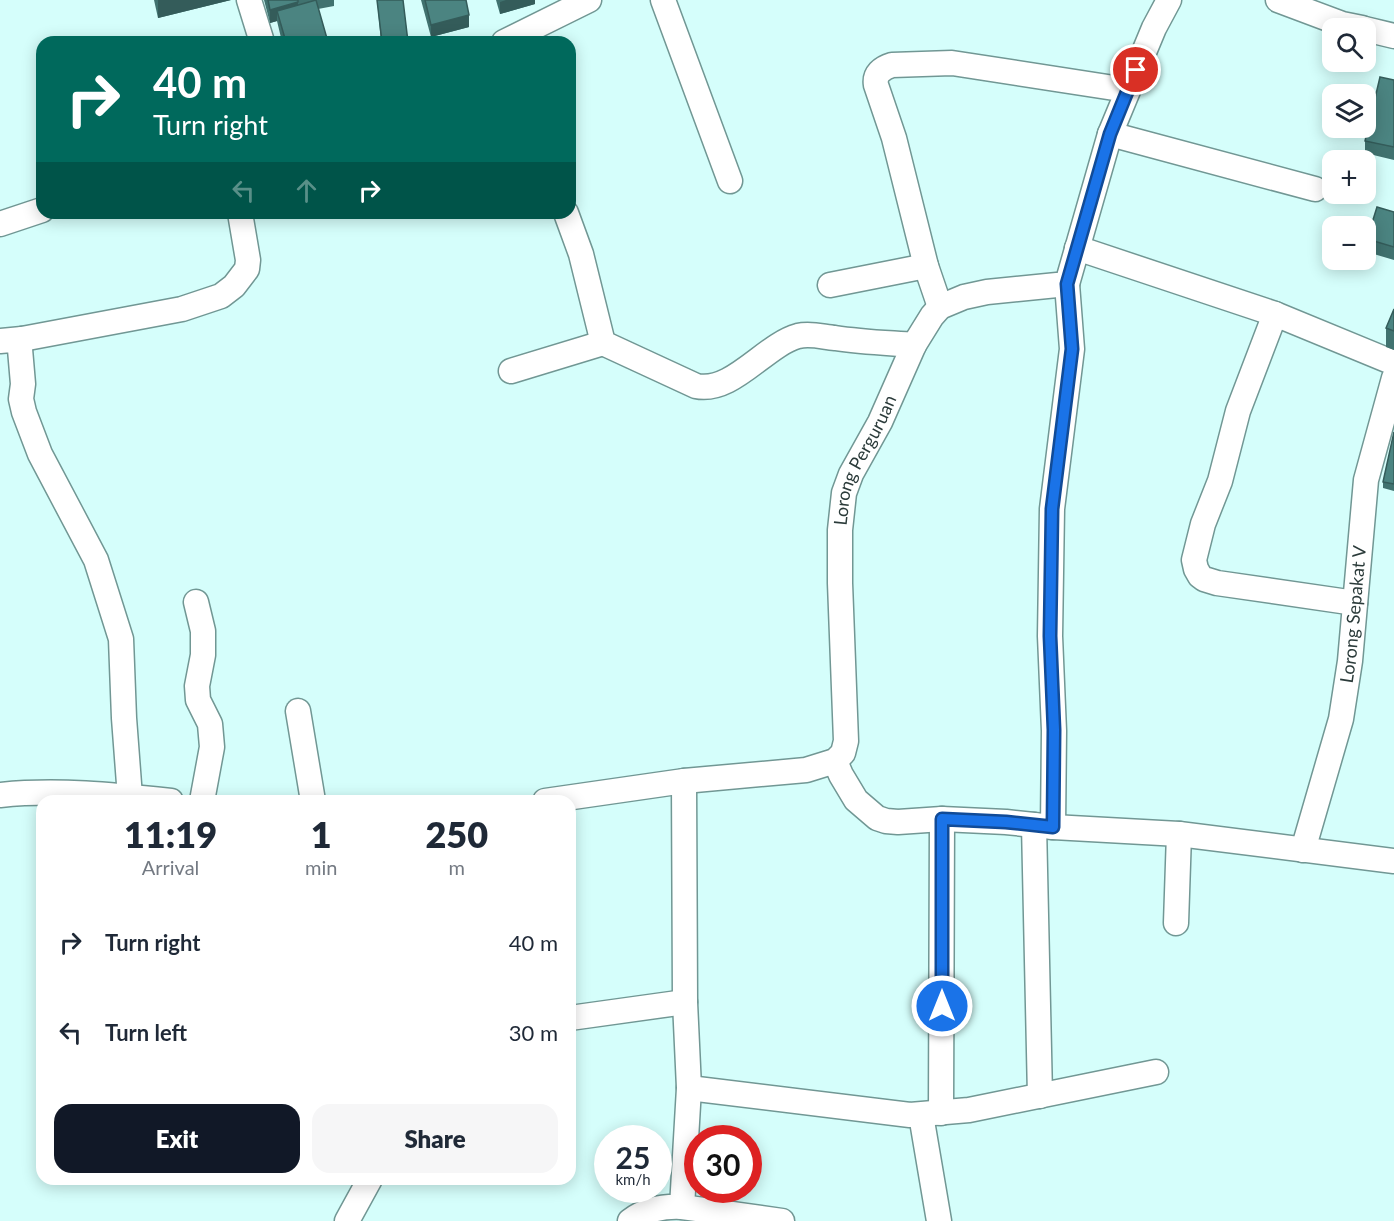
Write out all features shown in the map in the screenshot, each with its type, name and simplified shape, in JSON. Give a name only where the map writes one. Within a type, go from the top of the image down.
[{"type":"street","points":[[249,0],[260,36]]},
{"type":"street","points":[[516,36],[589,0]]},
{"type":"street","points":[[663,0],[730,181]]},
{"type":"street","points":[[1040,1096],[1043,826],[1054,730],[1050,636],[1052,509],[1072,349],[1067,284],[1110,134],[1127,90],[1168,0]]},
{"type":"street","points":[[1278,0],[1326,18]]},
{"type":"street","points":[[1376,32],[1394,36]]},
{"type":"street","points":[[1067,284],[976,294],[950,302],[940,308],[926,266],[894,138],[875,80],[878,73],[892,65],[952,63],[1127,90]]},
{"type":"street","points":[[1110,134],[1315,189]]},
{"type":"street","points":[[0,224],[36,212]]},
{"type":"street","points":[[11,340],[182,309],[221,296],[234,286],[247,269],[248,260],[241,219]]},
{"type":"street","points":[[568,219],[581,254],[603,343]]},
{"type":"street","points":[[1077,248],[1275,314],[1394,363]]},
{"type":"street","points":[[830,285],[926,266]]},
{"type":"street","name":"Lorong Perguruan","points":[[835,761],[843,753],[846,741],[840,583],[840,530],[844,493],[851,474],[885,412],[914,345],[932,316],[940,308]]},
{"type":"street","points":[[1275,314],[1238,411],[1220,481],[1203,524],[1194,565],[1204,579],[1217,584],[1355,603]]},
{"type":"street","points":[[511,371],[603,343],[704,388],[725,382],[779,345],[798,336],[820,335],[914,345]]},
{"type":"street","points":[[11,340],[20,349],[23,384],[21,399],[24,412],[40,454],[96,560],[121,639],[130,795]]},
{"type":"street","name":"Lorong Sepakat V","points":[[1303,850],[1341,719],[1350,661],[1366,480],[1394,378]]},
{"type":"street","points":[[195,602],[203,632],[203,655],[197,686],[198,700],[210,724],[212,747],[203,795]]},
{"type":"street","points":[[298,711],[312,795]]},
{"type":"street","points":[[576,797],[684,781],[806,770],[835,761],[856,800],[877,818],[886,821],[942,819],[1179,834],[1394,861]]},
{"type":"street","points":[[682,1207],[689,1088],[685,1002],[684,781]]},
{"type":"street","points":[[0,795],[29,792],[105,795]]},
{"type":"street","points":[[939,1221],[931,1114],[942,819]]},
{"type":"street","points":[[1176,923],[1179,834]]},
{"type":"street","points":[[576,1017],[685,1002]]},
{"type":"street","points":[[689,1088],[910,1115],[969,1110],[1156,1072]]},
{"type":"street","points":[[347,1221],[367,1185]]},
{"type":"street","points":[[630,1221],[652,1209],[668,1206],[782,1221]]},
{"type":"building","points":[[268,0],[298,0],[298,2],[270,10]]},
{"type":"building","points":[[316,0],[326,36],[284,36],[277,11]]},
{"type":"building","points":[[377,0],[403,0],[407,36],[381,36]]},
{"type":"building","points":[[425,0],[466,0],[469,15],[431,25]]},
{"type":"building","points":[[1380,77],[1394,80],[1394,147],[1365,141],[1366,138],[1376,138],[1376,94]]},
{"type":"building","points":[[1377,207],[1394,212],[1394,247],[1376,242],[1376,216],[1374,216]]},
{"type":"building","points":[[1394,309],[1394,331],[1386,328]]},
{"type":"building","points":[[1394,432],[1394,484],[1383,482]]},
{"type":"route","points":[[942,1006],[942,819],[1053,827],[1054,730],[1050,636],[1052,509],[1072,349],[1067,284],[1110,134],[1136,70]]}]
